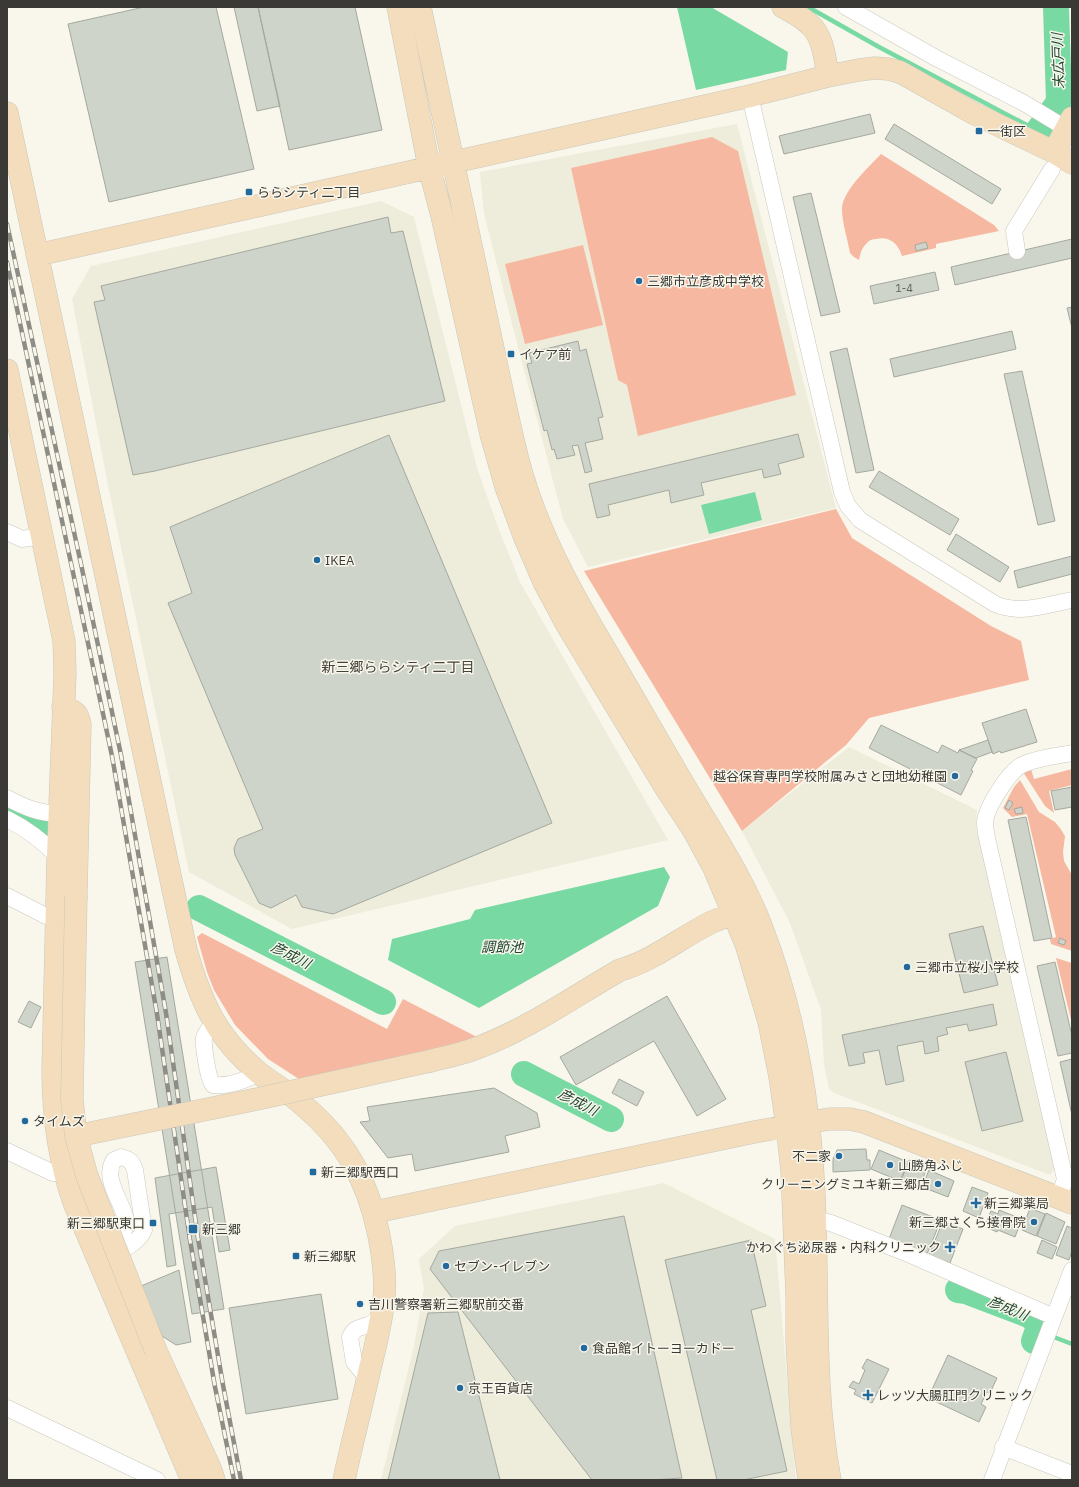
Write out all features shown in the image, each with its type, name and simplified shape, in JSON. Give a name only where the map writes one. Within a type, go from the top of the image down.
[{"type":"street","points":[[398,7],[430,167],[497,456],[506,487],[525,538],[544,582],[567,625],[667,790],[694,831],[714,868],[738,906],[764,932],[784,993],[798,1058],[798,1124],[792,1171],[798,1297],[797,1342],[802,1427],[809,1480]]},
{"type":"street","points":[[420,7],[514,448],[526,488],[564,577],[586,618],[707,823],[738,906]]},
{"type":"street","points":[[783,7],[811,25],[820,38],[828,76]]},
{"type":"street","points":[[846,7],[936,58],[1024,103],[1070,124],[1059,161],[1014,231],[1017,251]]},
{"type":"street","points":[[37,255],[750,96],[828,76],[875,68],[900,72],[1059,161]]},
{"type":"street","points":[[750,96],[842,492],[848,506],[860,520],[995,604],[1015,610],[1072,600]]},
{"type":"street","points":[[7,113],[186,950],[195,981],[204,1005],[228,1042],[260,1073],[303,1104],[339,1141],[353,1161],[362,1178],[375,1212],[382,1247],[384,1298],[368,1379],[344,1480]]},
{"type":"street","points":[[7,370],[64,641],[65,673],[58,857],[53,1099],[58,1134],[65,1173],[75,1205],[192,1480]]},
{"type":"street","points":[[7,532],[22,539],[42,536]]},
{"type":"street","points":[[63,707],[72,710],[78,716],[80,725],[72,1099],[76,1136],[86,1176],[156,1351],[210,1468],[214,1480]]},
{"type":"street","points":[[375,1212],[754,1132],[829,1119],[850,1119],[864,1122],[1066,1200],[1064,1179],[987,838],[985,822],[990,808],[1005,780],[1013,771],[1023,764],[1072,753]]},
{"type":"street","points":[[7,798],[44,813],[60,814]]},
{"type":"street","points":[[7,819],[32,833],[45,843],[58,857]]},
{"type":"street","points":[[7,896],[46,916],[57,918]]},
{"type":"street","points":[[76,1136],[262,1098],[454,1056],[516,1031],[620,970],[635,966],[713,922],[738,906]]},
{"type":"street","points":[[214,1022],[204,1038],[210,1082],[220,1086],[250,1078],[260,1073]]},
{"type":"street","points":[[798,1124],[815,1219],[820,1409],[830,1480]]},
{"type":"street","points":[[7,1151],[52,1173],[65,1173]]},
{"type":"street","points":[[121,1157],[128,1159],[132,1163],[135,1170],[144,1230],[139,1239],[133,1244],[107,1255],[96,1252],[102,1244],[121,1235],[125,1230],[125,1220],[111,1180],[110,1171],[114,1160],[121,1157]]},
{"type":"street","points":[[125,1220],[142,1217]]},
{"type":"street","points":[[815,1219],[832,1223],[1054,1317]]},
{"type":"street","points":[[992,1480],[1072,1270]]},
{"type":"street","points":[[7,1408],[157,1480]]},
{"type":"street","points":[[1004,1448],[1072,1474]]},
{"type":"shaded area","name":"三郷市立彦成中学校","points":[[737,124],[836,508],[588,567],[563,519],[484,214],[480,172]]},
{"type":"shaded area","points":[[712,137],[738,151],[796,395],[638,436],[627,385],[618,380],[571,168]]},
{"type":"shaded area","points":[[881,154],[994,225],[999,231],[936,244],[936,248],[902,256],[898,247],[889,240],[881,238],[874,239],[869,241],[864,246],[859,260],[854,257],[850,253],[844,226],[842,215],[843,203],[846,195],[857,180]]},
{"type":"shaded area","name":"IKEA","points":[[381,201],[414,217],[477,468],[520,582],[668,840],[292,929],[189,872],[108,485],[72,299],[91,266]]},
{"type":"shaded area","points":[[583,245],[603,325],[525,344],[505,264]]},
{"type":"shaded area","points":[[836,509],[852,538],[991,626],[1021,641],[1029,680],[869,718],[846,745],[742,831],[584,571]]},
{"type":"shaded area","name":"三郷市立桜小学校","points":[[849,747],[977,810],[976,826],[1056,1167],[1050,1175],[834,1093],[829,1089],[824,1064],[821,1010],[790,923],[742,831]]},
{"type":"shaded area","points":[[1031,769],[1034,779],[1072,769],[1072,785],[1049,791],[1054,813],[1045,806],[1023,772]]},
{"type":"shaded area","points":[[1020,780],[1039,812],[1055,822],[1065,836],[1063,852],[1064,861],[1072,875],[1072,951],[1051,944],[1050,939],[1056,937],[1027,814],[1012,817],[1003,808],[1014,787]]},
{"type":"shaded area","points":[[202,933],[387,1029],[403,999],[477,1037],[449,1048],[302,1081],[268,1059],[235,1025],[214,990],[207,972],[197,937]]},
{"type":"shaded area","points":[[1056,958],[1072,963],[1072,1024]]},
{"type":"shaded area","points":[[664,1183],[775,1239],[796,1480],[381,1480],[414,1346],[424,1289],[419,1259],[455,1226]]},
{"type":"water","points":[[677,7],[711,7],[788,52],[786,70],[696,90]]},
{"type":"water","points":[[755,492],[762,520],[709,534],[701,505]]},
{"type":"water","name":"調節池","points":[[664,867],[670,877],[658,906],[479,1008],[388,960],[392,939],[470,919],[475,910]]},
{"type":"building","points":[[144,7],[216,7],[254,169],[109,202],[68,24]]},
{"type":"building","points":[[234,7],[258,7],[280,106],[257,111]]},
{"type":"building","points":[[258,7],[355,7],[382,130],[289,150]]},
{"type":"building","points":[[870,114],[875,133],[784,154],[779,136]]},
{"type":"building","points":[[894,124],[1001,189],[992,204],[885,139]]},
{"type":"building","points":[[811,193],[840,312],[821,316],[793,197]]},
{"type":"building","points":[[388,217],[391,233],[403,231],[445,401],[133,475],[94,302],[105,300],[101,286]]},
{"type":"building","points":[[1072,239],[1072,258],[955,285],[951,267]]},
{"type":"building","points":[[926,242],[928,248],[916,251],[915,245]]},
{"type":"building","points":[[935,272],[939,290],[874,304],[870,286]]},
{"type":"building","points":[[1072,307],[1072,328],[1067,308]]},
{"type":"building","points":[[1012,331],[1016,349],[894,377],[890,359]]},
{"type":"building","points":[[578,341],[580,351],[586,349],[603,417],[598,418],[603,439],[585,443],[592,471],[585,473],[578,445],[572,446],[575,455],[557,459],[554,449],[552,450],[547,430],[544,431],[527,364],[532,363],[529,353]]},
{"type":"building","points":[[847,348],[874,470],[856,473],[830,352]]},
{"type":"building","points":[[1022,371],[1055,521],[1038,525],[1004,374]]},
{"type":"building","points":[[798,434],[804,457],[778,464],[781,474],[764,478],[762,469],[701,483],[704,495],[671,503],[669,490],[608,505],[610,515],[597,518],[589,484]]},
{"type":"building","points":[[389,435],[552,823],[333,914],[302,907],[296,895],[271,908],[259,903],[235,855],[234,848],[238,839],[263,829],[168,603],[192,593],[170,527]]},
{"type":"building","points":[[879,471],[959,519],[950,535],[869,487]]},
{"type":"building","points":[[956,534],[1009,567],[1000,582],[947,550]]},
{"type":"building","points":[[1072,556],[1072,574],[1018,588],[1014,571]]},
{"type":"building","points":[[1026,709],[1037,742],[993,754],[982,723]]},
{"type":"building","points":[[881,725],[938,753],[942,745],[958,753],[959,750],[977,759],[971,770],[973,771],[961,795],[869,748]]},
{"type":"building","points":[[988,740],[992,752],[976,758],[959,750]]},
{"type":"building","points":[[1072,787],[1072,807],[1055,810],[1051,791]]},
{"type":"building","points":[[1009,800],[1013,803],[1009,810],[1005,808]]},
{"type":"building","points":[[1022,807],[1023,813],[1016,814],[1014,809]]},
{"type":"building","points":[[1026,817],[1052,938],[1034,941],[1008,820]]},
{"type":"building","points":[[983,926],[998,985],[964,993],[949,934]]},
{"type":"building","points":[[1060,938],[1066,941],[1064,945],[1058,943]]},
{"type":"building","name":"新三郷","points":[[167,957],[224,1309],[192,1314],[135,962]]},
{"type":"building","points":[[1055,962],[1072,1036],[1072,1053],[1058,1056],[1037,966]]},
{"type":"building","points":[[667,996],[726,1099],[697,1116],[654,1041],[576,1085],[560,1057]]},
{"type":"building","points":[[29,1001],[41,1007],[31,1028],[18,1022]]},
{"type":"building","points":[[993,1004],[997,1025],[969,1031],[967,1024],[946,1028],[948,1034],[937,1037],[939,1051],[925,1054],[923,1041],[897,1046],[904,1081],[886,1085],[879,1050],[863,1053],[865,1063],[849,1066],[842,1035]]},
{"type":"building","points":[[1006,1052],[1023,1121],[982,1131],[965,1062]]},
{"type":"building","points":[[1072,1059],[1072,1115],[1060,1062]]},
{"type":"building","points":[[619,1079],[644,1092],[637,1106],[612,1093]]},
{"type":"building","points":[[494,1088],[537,1113],[540,1127],[505,1136],[509,1152],[415,1171],[412,1154],[388,1158],[360,1122],[370,1121],[367,1107]]},
{"type":"building","points":[[866,1149],[867,1160],[870,1160],[870,1170],[833,1172],[833,1159],[837,1150]]},
{"type":"building","points":[[879,1150],[908,1162],[900,1181],[871,1169]]},
{"type":"building","points":[[909,1160],[927,1167],[922,1181],[919,1180],[916,1187],[901,1181]]},
{"type":"building","points":[[216,1167],[230,1250],[219,1252],[212,1207],[169,1214],[176,1265],[167,1267],[155,1178]]},
{"type":"building","name":"クリーニングミユキ新三郷店","points":[[929,1170],[954,1181],[948,1197],[922,1187]]},
{"type":"building","points":[[972,1187],[988,1193],[979,1218],[963,1211]]},
{"type":"building","points":[[902,1205],[941,1220],[927,1254],[889,1239]]},
{"type":"building","points":[[1030,1208],[1045,1214],[1036,1236],[1022,1230]]},
{"type":"building","points":[[999,1210],[1022,1219],[1015,1237],[998,1230],[997,1232],[988,1228],[990,1223],[986,1222],[991,1211],[998,1214]]},
{"type":"building","points":[[1046,1213],[1065,1222],[1056,1244],[1037,1236]]},
{"type":"building","points":[[624,1216],[682,1478],[651,1480],[592,1480],[430,1269],[439,1251]]},
{"type":"building","points":[[943,1221],[963,1229],[950,1263],[929,1255]]},
{"type":"building","points":[[1067,1226],[1072,1228],[1072,1251],[1069,1260],[1056,1255]]},
{"type":"building","points":[[751,1240],[766,1306],[751,1310],[787,1471],[743,1480],[717,1480],[665,1260]]},
{"type":"building","points":[[1042,1240],[1057,1247],[1052,1259],[1037,1253]]},
{"type":"building","points":[[179,1270],[191,1342],[176,1345],[162,1336],[141,1286]]},
{"type":"building","points":[[321,1294],[338,1399],[246,1414],[229,1308]]},
{"type":"building","points":[[458,1312],[500,1480],[388,1480],[428,1313]]},
{"type":"building","points":[[948,1355],[997,1378],[990,1393],[987,1392],[981,1404],[986,1407],[979,1422],[928,1398]]},
{"type":"building","points":[[867,1359],[889,1369],[872,1403],[854,1394],[856,1390],[849,1387],[853,1381],[859,1384],[865,1370],[862,1368]]},
{"type":"waterway","points":[[808,7],[879,47],[1038,131]]},
{"type":"waterway","name":"末広戸川","points":[[1038,131],[1059,102],[1056,7]]},
{"type":"waterway","name":"彦成川","points":[[7,808],[46,828]]},
{"type":"waterway","name":"彦成川","points":[[199,908],[383,1002]]},
{"type":"waterway","name":"彦成川","points":[[524,1074],[611,1119]]},
{"type":"waterway","name":"彦成川","points":[[958,1290],[966,1291],[1029,1315],[1037,1321],[1038,1330],[1034,1341]]},
{"type":"waterway","points":[[1038,1331],[1072,1344]]},
{"type":"railway","points":[[7,224],[121,755],[166,1013],[198,1238],[241,1480]]},
{"type":"railway","points":[[7,262],[112,756],[157,1014],[190,1240],[215,1387],[234,1480]]},
{"type":"place","name":"一街区","points":[[979,131]]},
{"type":"place","name":"ららシティ二丁目","points":[[249,192]]},
{"type":"place","name":"三郷市立彦成中学校","points":[[639,281]]},
{"type":"place","name":"イケア前","points":[[511,354]]},
{"type":"place","name":"IKEA","points":[[317,560]]},
{"type":"place","name":"越谷保育専門学校附属みさと団地幼稚園","points":[[955,776]]},
{"type":"place","name":"三郷市立桜小学校","points":[[907,967]]},
{"type":"place","name":"タイムズ","points":[[25,1121]]},
{"type":"place","name":"不二家","points":[[839,1156]]},
{"type":"place","name":"山勝角ふじ","points":[[890,1165]]},
{"type":"place","name":"新三郷駅西口","points":[[313,1172]]},
{"type":"place","name":"クリーニングミユキ新三郷店","points":[[938,1184]]},
{"type":"place","name":"新三郷薬局","points":[[976,1203]]},
{"type":"place","name":"新三郷さくら接骨院","points":[[1034,1222]]},
{"type":"place","name":"新三郷駅東口","points":[[153,1223]]},
{"type":"place","name":"新三郷","points":[[193,1229]]},
{"type":"place","name":"かわぐち泌尿器・内科クリニック","points":[[950,1247]]},
{"type":"place","name":"新三郷駅","points":[[296,1256]]},
{"type":"place","name":"セブン-イレブン","points":[[446,1266]]},
{"type":"place","name":"吉川警察署新三郷駅前交番","points":[[360,1304]]},
{"type":"place","name":"食品館イトーヨーカドー","points":[[584,1348]]},
{"type":"place","name":"京王百貨店","points":[[460,1388]]},
{"type":"place","name":"レッツ大腸肛門クリニック","points":[[868,1395]]},
{"type":"district","name":"新三郷ららシティ二丁目","points":[[398,667]]}]
